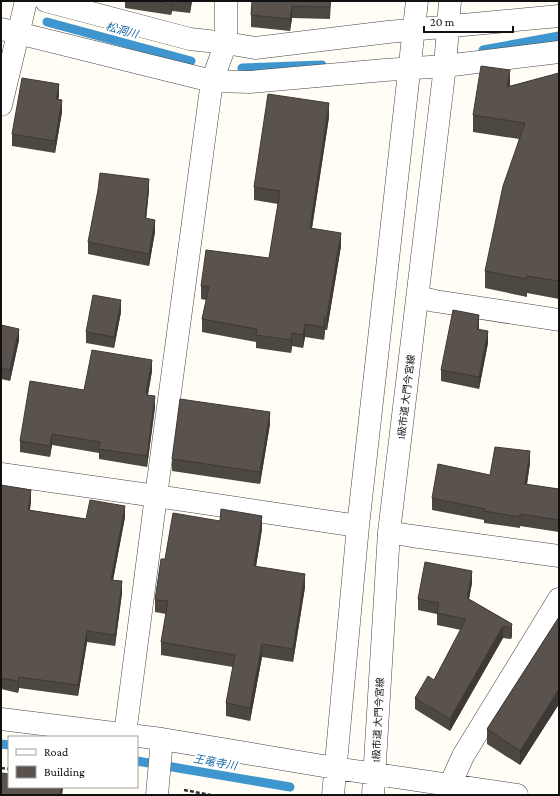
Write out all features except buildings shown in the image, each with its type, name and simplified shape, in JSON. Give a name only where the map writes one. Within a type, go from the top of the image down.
[{"type":"street","points":[[1,104],[9,31],[26,1]]},
{"type":"street","points":[[46,1],[190,39],[255,48],[413,30],[559,16]]},
{"type":"street","points":[[125,734],[212,81],[226,43],[226,1]]},
{"type":"street","points":[[333,795],[358,526],[417,1]]},
{"type":"street","name":"1級市道 大門今宮線","points":[[373,795],[389,532],[445,66],[450,1]]},
{"type":"street","points":[[9,31],[212,81],[250,82],[445,66],[559,52]]},
{"type":"street","points":[[418,297],[435,301],[559,320]]},
{"type":"street","points":[[1,474],[358,526]]},
{"type":"street","points":[[389,532],[559,556]]},
{"type":"street","points":[[450,785],[463,756],[559,599]]},
{"type":"street","points":[[1,719],[132,736]]},
{"type":"street","points":[[138,738],[162,744],[375,773],[517,795]]},
{"type":"street","points":[[158,787],[162,744]]},
{"type":"waterway","name":"松洞川","points":[[47,22],[191,61]]},
{"type":"waterway","name":"松洞川","points":[[483,50],[559,36]]},
{"type":"waterway","name":"松洞川","points":[[242,68],[322,65]]},
{"type":"waterway","name":"王竜寺川","points":[[1,744],[8,745]]},
{"type":"waterway","name":"王竜寺川","points":[[138,761],[290,787]]}]
